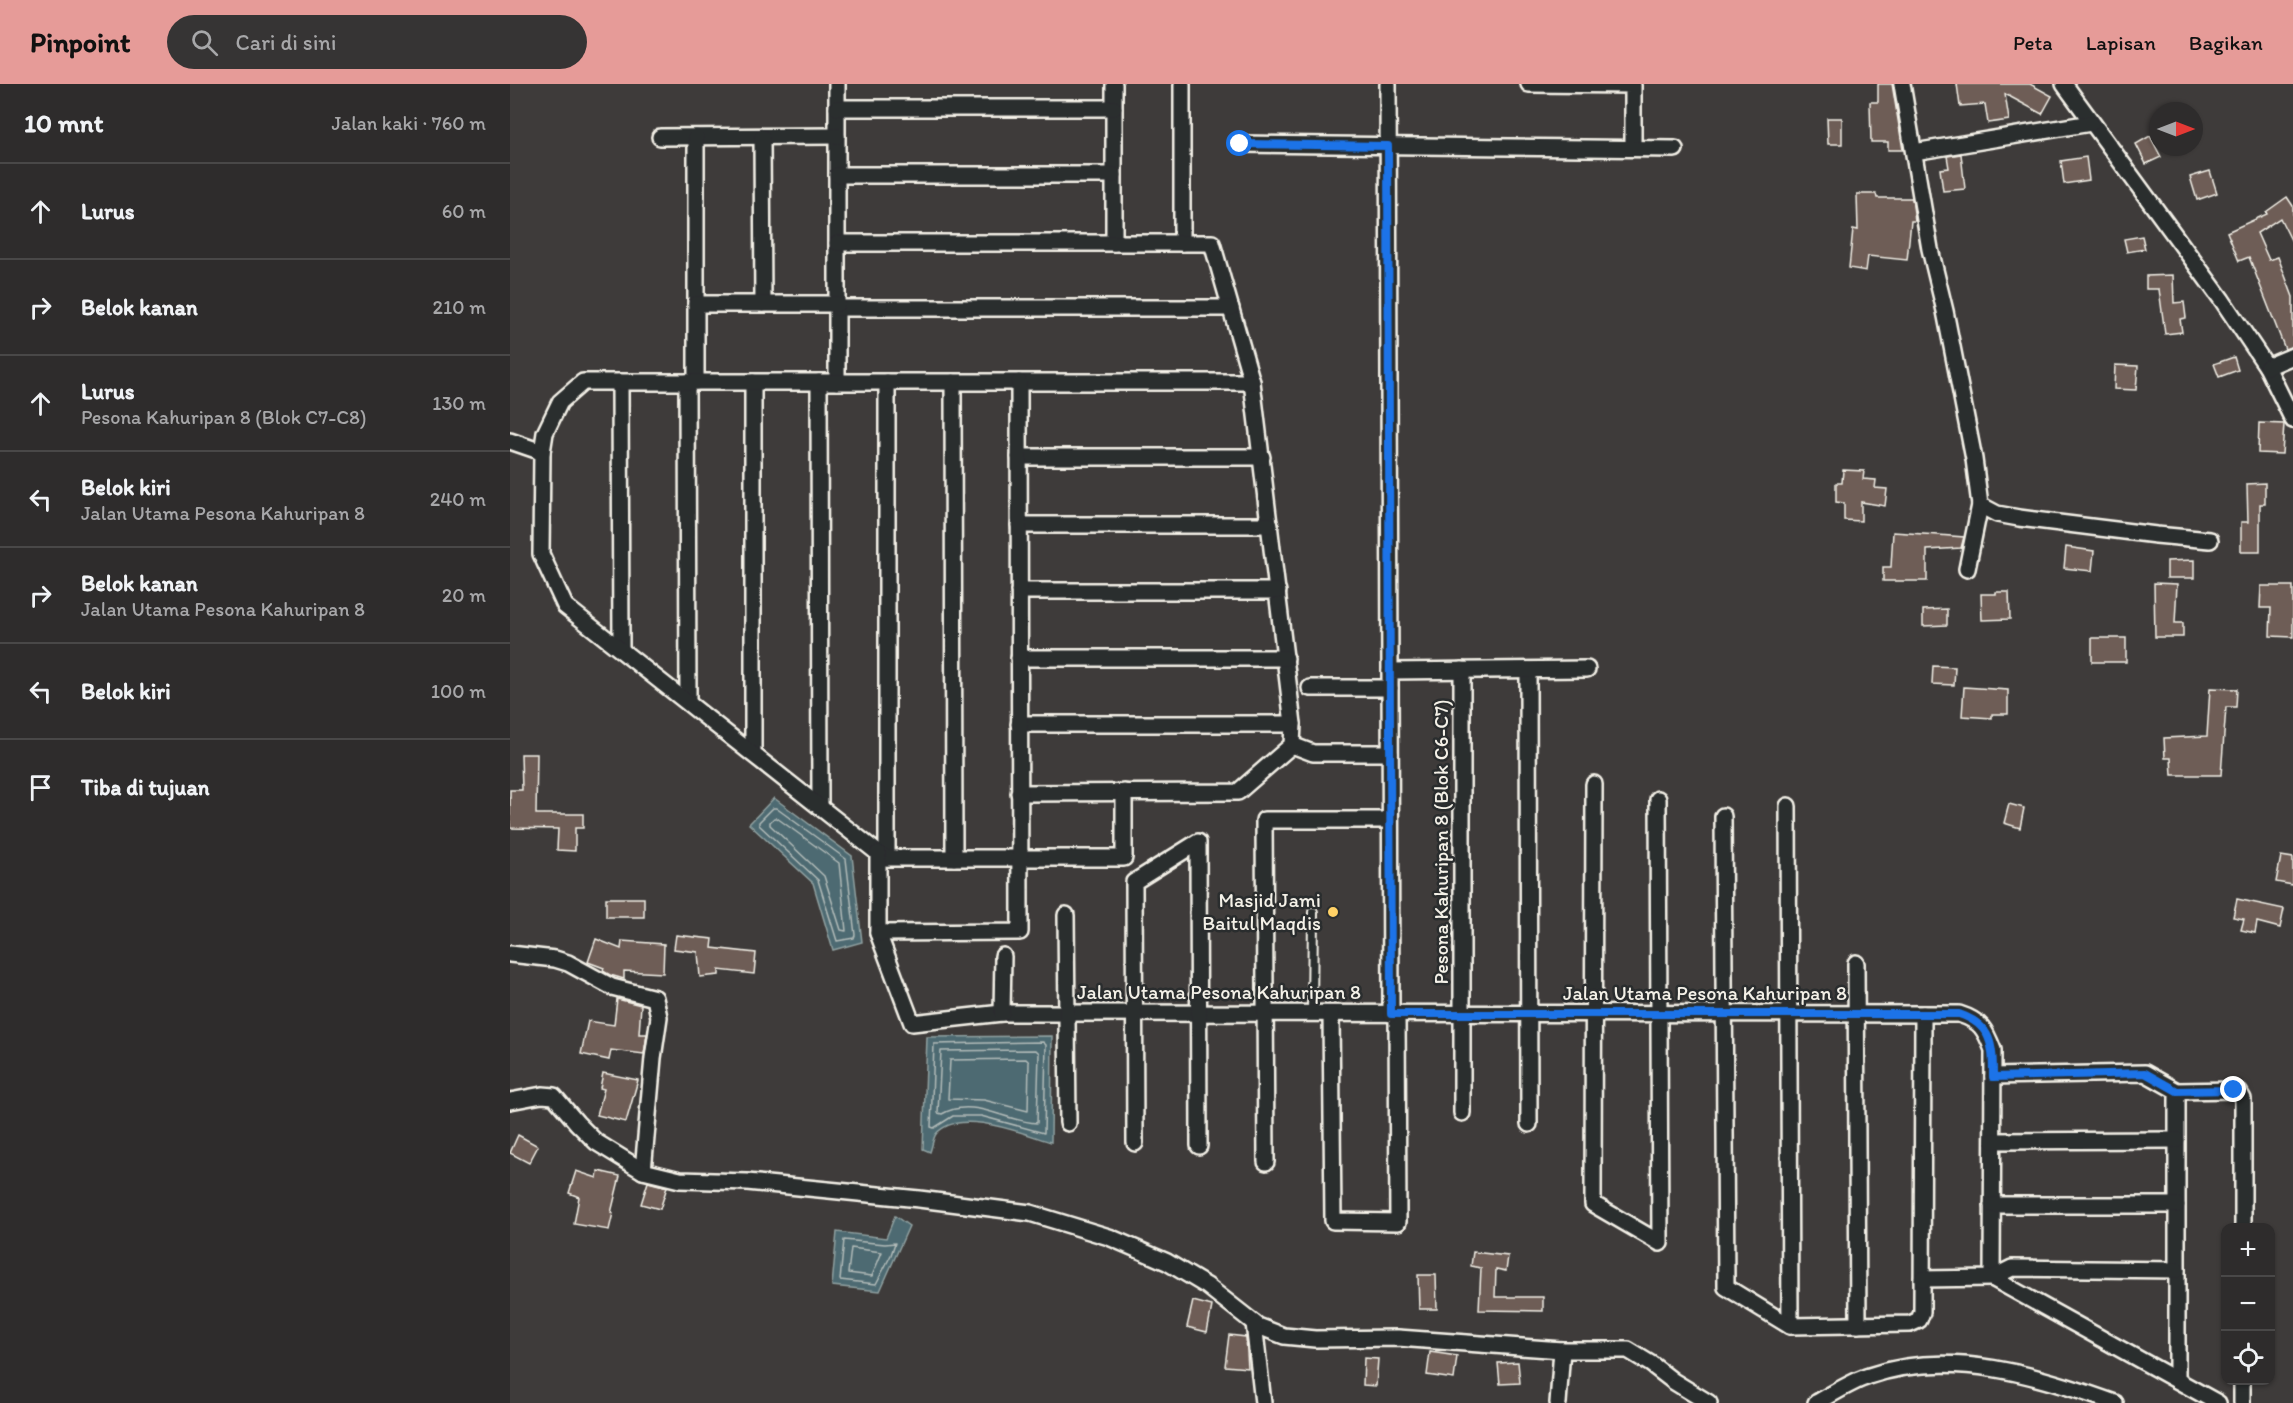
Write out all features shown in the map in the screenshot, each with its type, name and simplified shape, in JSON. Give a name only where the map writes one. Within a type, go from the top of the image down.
[{"type":"street","points":[[837,84],[837,382]]},
{"type":"street","points":[[1114,84],[1114,243]]},
{"type":"street","points":[[1182,84],[1182,243]]},
{"type":"street","points":[[1331,1014],[1333,1221],[1398,1222],[1390,819],[1388,84]]},
{"type":"street","points":[[1529,84],[1633,85],[1633,148]]},
{"type":"street","points":[[1902,84],[1930,249],[1945,311],[1974,459],[1980,505],[1967,569]]},
{"type":"street","points":[[2064,84],[2222,300],[2266,367],[2293,420]]},
{"type":"street","points":[[837,108],[1114,108]]},
{"type":"street","points":[[1914,152],[2091,123]]},
{"type":"street","points":[[660,136],[837,136]]},
{"type":"street","points":[[688,701],[692,382],[696,304],[696,136]]},
{"type":"street","points":[[762,136],[763,304]]},
{"type":"street","points":[[1240,144],[1675,148]]},
{"type":"street","points":[[837,175],[1114,175]]},
{"type":"street","points":[[837,243],[1212,243],[1252,382],[1286,658],[1293,724],[1292,745],[1238,792],[1019,793]]},
{"type":"street","points":[[696,304],[1231,308]]},
{"type":"street","points":[[2266,367],[2293,356]]},
{"type":"street","points":[[1124,792],[1124,858],[883,856],[565,606],[541,554],[542,453],[545,433],[560,402],[583,382],[1252,382]]},
{"type":"street","points":[[620,382],[621,649]]},
{"type":"street","points":[[753,382],[753,754]]},
{"type":"street","points":[[819,382],[820,807]]},
{"type":"street","points":[[887,382],[883,856],[878,933],[1020,932],[1019,382]]},
{"type":"street","points":[[953,382],[954,858]]},
{"type":"street","points":[[510,441],[542,453]]},
{"type":"street","points":[[1019,457],[1262,457]]},
{"type":"street","points":[[1980,505],[1997,514],[2019,518],[2156,536],[2210,540]]},
{"type":"street","points":[[1019,525],[1270,525]]},
{"type":"street","points":[[1019,591],[1278,591]]},
{"type":"street","points":[[1019,658],[1286,658]]},
{"type":"street","points":[[1528,669],[1529,1124]]},
{"type":"street","points":[[1389,671],[1587,669]]},
{"type":"street","name":"Pesona Kahuripan 8 (Blok C6-C7)","points":[[1462,670],[1462,1113]]},
{"type":"street","points":[[1310,688],[1389,688]]},
{"type":"street","points":[[1019,724],[1293,724]]},
{"type":"street","points":[[1292,745],[1313,753],[1390,753]]},
{"type":"street","points":[[1594,784],[1593,1204],[1659,1243],[1658,799]]},
{"type":"street","points":[[1788,806],[1790,1326]]},
{"type":"street","points":[[1723,816],[1726,1287],[1790,1326],[1910,1324],[1919,1320],[1922,1312],[1923,1014]]},
{"type":"street","points":[[1266,1162],[1264,820],[1390,819]]},
{"type":"street","points":[[1135,1143],[1134,882],[1198,842],[1199,1146]]},
{"type":"street","points":[[1066,915],[1068,1123]]},
{"type":"street","name":"Jalan Utama Pesona Kahuripan 8","points":[[878,933],[912,1023],[1002,1013],[1959,1014],[1974,1019],[1986,1031],[1993,1050],[1992,1278]]},
{"type":"street","points":[[510,954],[555,959],[578,968],[612,987],[655,998],[659,1017],[643,1172]]},
{"type":"street","points":[[1002,1013],[1003,956]]},
{"type":"street","points":[[1856,963],[1858,1325]]},
{"type":"street","points":[[1993,1077],[2145,1073],[2177,1091],[2234,1090],[2240,1092],[2243,1099],[2243,1223]]},
{"type":"street","points":[[2177,1091],[2177,1380]]},
{"type":"street","points":[[510,1101],[542,1095],[554,1096],[596,1142],[643,1172],[680,1180],[747,1182],[919,1198],[1030,1212],[1109,1237],[1167,1262],[1207,1286],[1254,1323],[1284,1336],[1315,1339],[1398,1338],[1562,1350],[1628,1350],[1709,1403]]},
{"type":"street","points":[[1993,1141],[2177,1140]]},
{"type":"street","points":[[1992,1205],[2177,1205]]},
{"type":"street","points":[[1922,1279],[1992,1278],[2012,1268],[2177,1270]]},
{"type":"street","points":[[1992,1278],[2218,1403]]},
{"type":"street","points":[[1254,1323],[1263,1403]]},
{"type":"street","points":[[1558,1403],[1562,1350]]},
{"type":"street","points":[[1816,1403],[1866,1376],[1931,1364],[2004,1369],[2115,1403]]},
{"type":"street","points":[[2242,1385],[2242,1403]]},
{"type":"lane","points":[[1312,1014],[1313,912]]},
{"type":"water","points":[[774,798],[852,856],[862,942],[833,950],[813,883],[749,824]]},
{"type":"water","points":[[1052,1036],[1051,1142],[992,1125],[959,1123],[946,1126],[936,1134],[930,1152],[923,1149],[927,1037]]},
{"type":"water","points":[[895,1216],[909,1226],[880,1291],[832,1286],[837,1232],[886,1238]]},
{"type":"building","points":[[1878,84],[1892,84],[1903,150],[1888,150],[1888,142],[1871,142],[1870,102],[1878,102]]},
{"type":"building","points":[[1957,84],[2030,84],[2052,96],[2042,114],[2005,94],[2009,120],[1988,123],[1985,104],[1960,106]]},
{"type":"building","points":[[1827,118],[1842,118],[1842,144],[1828,144]]},
{"type":"building","points":[[2149,137],[2149,156],[2161,157],[2146,164],[2136,144]]},
{"type":"building","points":[[1961,154],[1965,189],[1943,191],[1940,169],[1949,168],[1947,156]]},
{"type":"building","points":[[2086,157],[2089,180],[2064,184],[2061,161]]},
{"type":"building","points":[[2210,171],[2217,193],[2197,200],[2190,177]]},
{"type":"building","points":[[1857,194],[1876,194],[1877,198],[1912,198],[1915,221],[1911,221],[1907,260],[1868,256],[1866,271],[1849,268],[1853,229],[1858,230]]},
{"type":"building","points":[[2287,197],[2293,206],[2293,244],[2280,218],[2257,233],[2269,260],[2278,257],[2293,297],[2293,346],[2285,349],[2249,257],[2239,261],[2227,232],[2267,214],[2266,212]]},
{"type":"building","points":[[2142,236],[2145,249],[2127,252],[2124,239]]},
{"type":"building","points":[[2173,275],[2174,303],[2184,302],[2186,318],[2180,319],[2182,332],[2165,334],[2159,289],[2146,289],[2146,276]]},
{"type":"building","points":[[2234,357],[2238,370],[2219,377],[2214,364]]},
{"type":"building","points":[[2115,365],[2138,366],[2136,390],[2114,389]]},
{"type":"building","points":[[2259,423],[2284,424],[2282,454],[2258,453]]},
{"type":"building","points":[[1843,470],[1864,471],[1863,479],[1876,480],[1875,488],[1887,489],[1885,506],[1861,502],[1861,521],[1844,520],[1844,503],[1836,502],[1836,483],[1842,483]]},
{"type":"building","points":[[2265,483],[2265,504],[2260,504],[2260,552],[2241,552],[2241,522],[2248,522],[2247,484]]},
{"type":"building","points":[[1893,532],[1964,537],[1961,548],[1927,550],[1927,581],[1883,581],[1883,567],[1891,567]]},
{"type":"building","points":[[2066,547],[2094,551],[2092,571],[2064,568]]},
{"type":"building","points":[[2194,560],[2194,578],[2167,578],[2167,561]]},
{"type":"building","points":[[2154,583],[2177,584],[2175,623],[2183,623],[2183,637],[2155,637]]},
{"type":"building","points":[[2261,586],[2293,586],[2293,637],[2270,636],[2271,608],[2260,608]]},
{"type":"building","points":[[1996,592],[2009,592],[2010,619],[1982,620],[1981,594],[1996,594]]},
{"type":"building","points":[[1947,609],[1947,625],[1923,626],[1923,610]]},
{"type":"building","points":[[2092,638],[2126,638],[2126,662],[2092,662]]},
{"type":"building","points":[[1933,666],[1955,667],[1954,685],[1932,684]]},
{"type":"building","points":[[1964,687],[2008,690],[2008,714],[1992,714],[1992,718],[1962,716]]},
{"type":"building","points":[[2210,688],[2237,689],[2236,707],[2226,707],[2221,775],[2172,775],[2171,758],[2165,758],[2164,738],[2207,736]]},
{"type":"building","points":[[521,754],[537,754],[536,814],[583,814],[583,828],[575,828],[575,851],[557,850],[558,829],[510,828],[510,790],[522,790]]},
{"type":"building","points":[[2009,804],[2024,808],[2020,828],[2004,823]]},
{"type":"building","points":[[2281,856],[2293,858],[2293,885],[2276,882]]},
{"type":"building","points":[[606,898],[644,898],[644,917],[606,917]]},
{"type":"building","points":[[2237,899],[2284,909],[2280,928],[2257,922],[2255,933],[2241,930],[2244,919],[2233,917]]},
{"type":"building","points":[[676,935],[713,939],[712,948],[756,953],[754,974],[719,970],[719,975],[700,977],[698,952],[674,949]]},
{"type":"building","points":[[596,939],[621,949],[622,941],[664,944],[663,973],[624,971],[624,979],[610,975],[603,971],[604,968],[588,962]]},
{"type":"building","points":[[617,999],[641,1005],[639,1034],[647,1034],[644,1054],[611,1050],[609,1060],[581,1054],[588,1021],[614,1025]]},
{"type":"building","points":[[603,1073],[638,1080],[626,1122],[597,1115],[604,1089],[600,1088]]},
{"type":"building","points":[[518,1135],[538,1146],[529,1163],[510,1153]]},
{"type":"building","points":[[576,1171],[597,1178],[598,1171],[620,1176],[609,1230],[574,1224],[579,1197],[569,1193]]},
{"type":"building","points":[[648,1182],[667,1187],[660,1209],[641,1204]]},
{"type":"building","points":[[1473,1252],[1508,1256],[1506,1271],[1496,1269],[1495,1297],[1543,1297],[1543,1311],[1479,1310],[1481,1268],[1471,1266]]},
{"type":"building","points":[[1418,1275],[1436,1275],[1437,1309],[1419,1309]]},
{"type":"building","points":[[1193,1301],[1212,1306],[1207,1332],[1187,1327]]},
{"type":"building","points":[[1229,1335],[1246,1337],[1248,1368],[1225,1366]]},
{"type":"building","points":[[1430,1352],[1457,1356],[1454,1379],[1427,1375]]},
{"type":"building","points":[[1364,1358],[1378,1359],[1376,1386],[1363,1385]]},
{"type":"building","points":[[1518,1362],[1520,1383],[1500,1384],[1498,1363]]},
{"type":"place","name":"Masjid Jami Baitul Maqdis","points":[[1333,912]]},
{"type":"route","points":[[1240,144],[1388,146],[1391,1014],[1959,1014],[1974,1019],[1986,1031],[1993,1050],[1993,1077],[2145,1073],[2177,1091],[2234,1090]]}]
